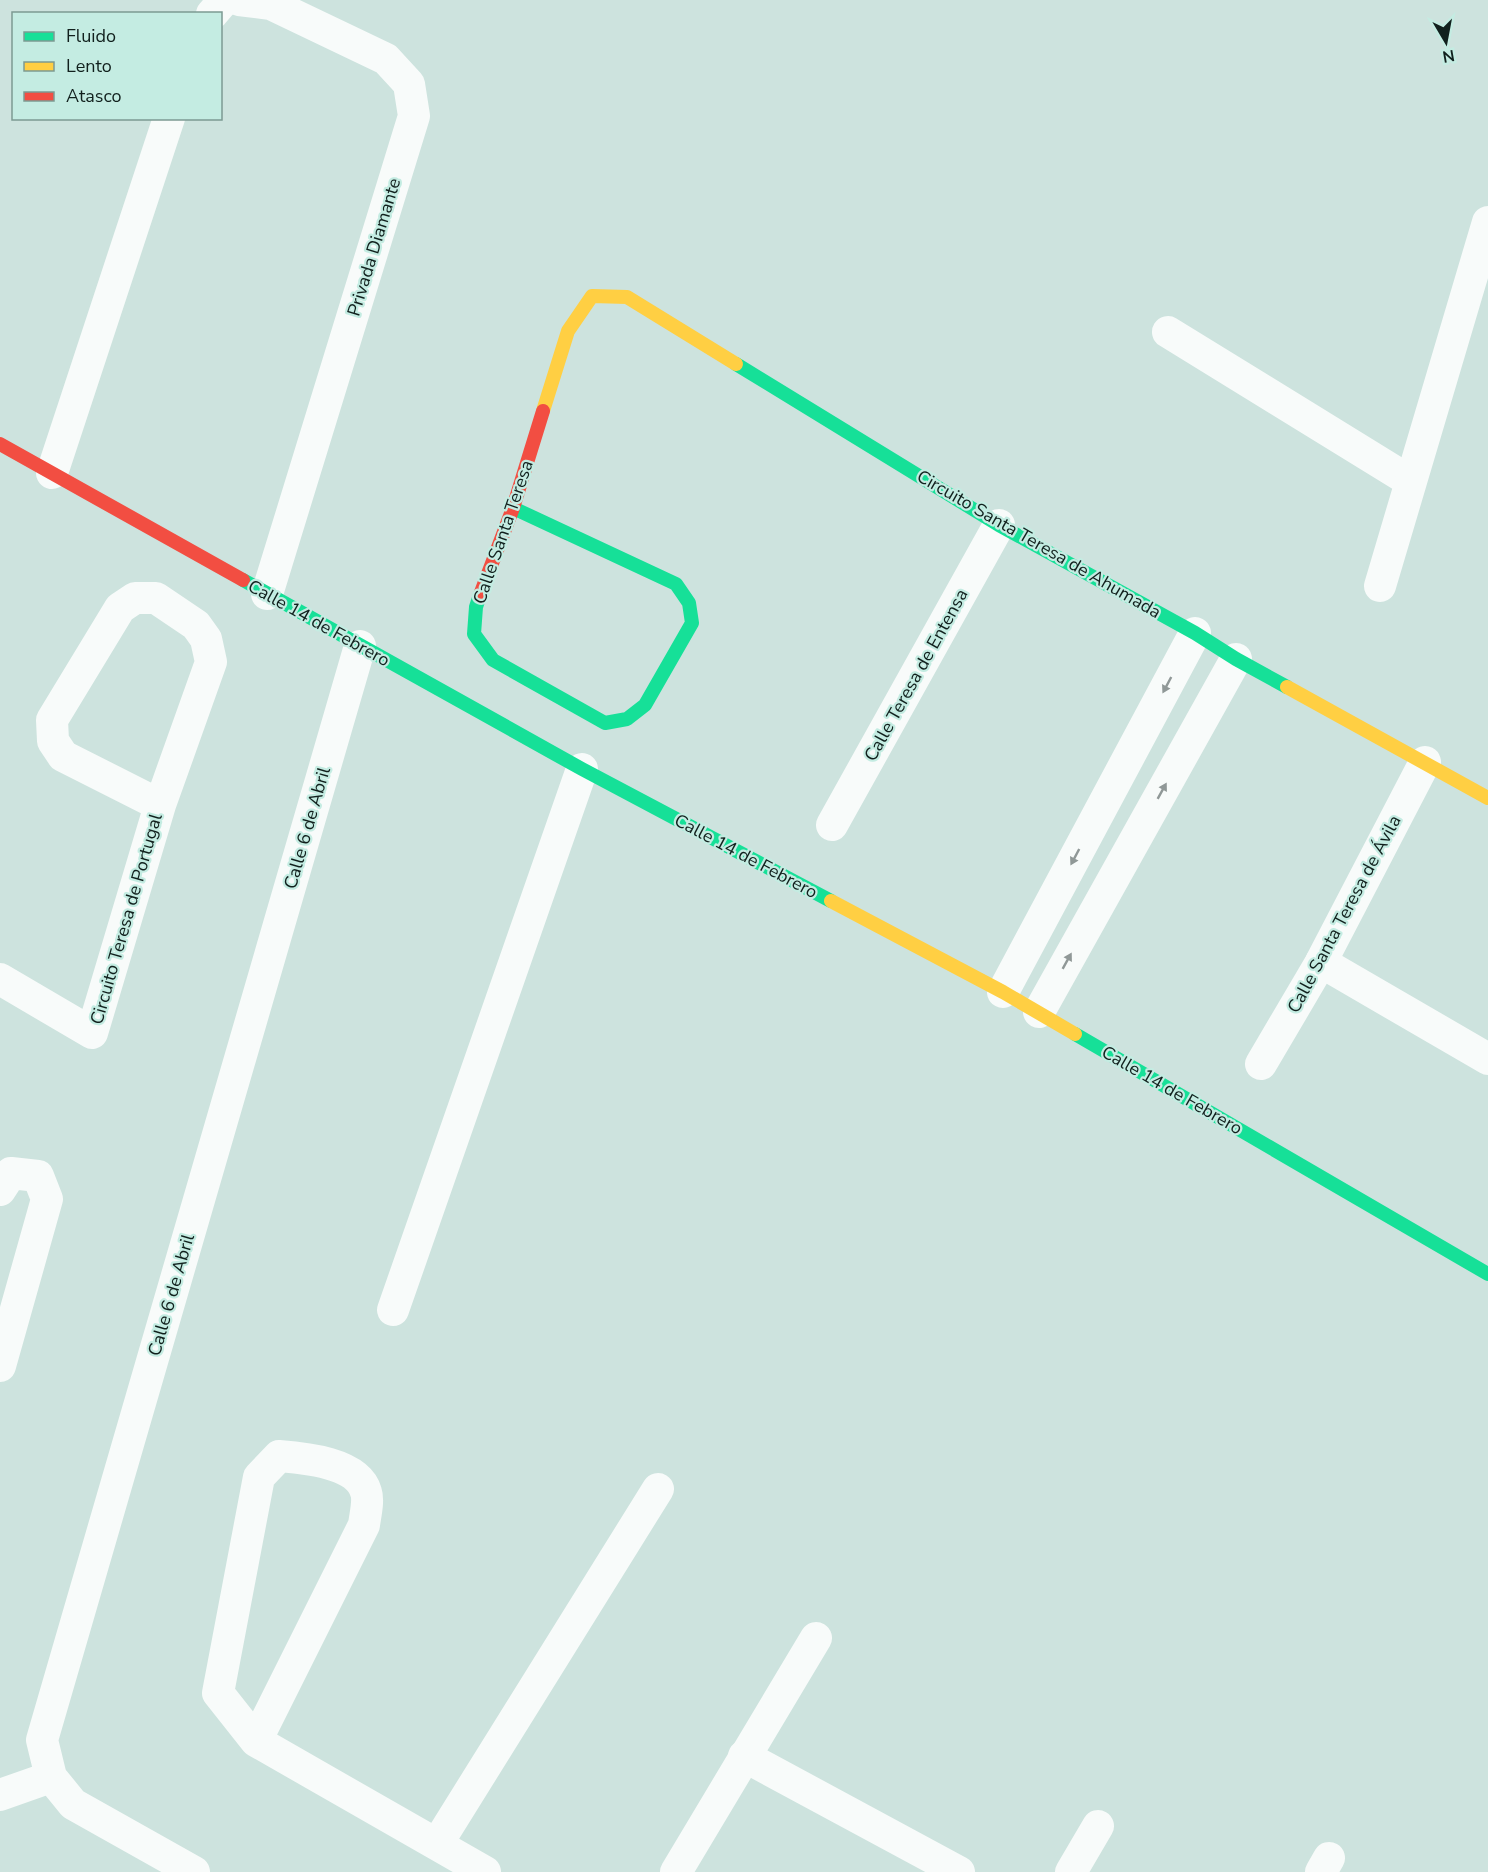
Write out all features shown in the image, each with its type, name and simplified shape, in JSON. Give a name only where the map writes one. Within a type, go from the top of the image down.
[{"type":"street","points":[[214,12],[224,0]]},
{"type":"street","name":"Privada Diamante","points":[[239,0],[271,4],[386,59],[409,84],[414,116],[267,594]]},
{"type":"street","points":[[52,472],[168,120]]},
{"type":"street","points":[[1380,586],[1488,222]]},
{"type":"street","name":"Calle Santa Teresa","points":[[513,508],[676,584],[689,603],[692,623],[645,705],[627,719],[605,723],[493,660],[474,634],[476,607],[513,508],[568,331],[592,296]]},
{"type":"street","name":"Circuito Santa Teresa de Ahumada","points":[[592,296],[627,297],[999,525],[1488,798]]},
{"type":"street","points":[[1168,332],[1410,481]]},
{"type":"street","name":"Calle 14 de Febrero","points":[[0,444],[582,769],[1039,1012],[1488,1274]]},
{"type":"street","name":"Calle Teresa de Entensa","points":[[832,825],[999,525]]},
{"type":"street","name":"Circuito Teresa de Portugal","points":[[0,979],[92,1033],[160,805],[211,663],[206,639],[196,625],[156,598],[135,598],[120,608],[52,720],[53,741],[63,756],[160,805]]},
{"type":"street","points":[[1003,992],[1195,633]]},
{"type":"street","name":"Calle 6 de Abril","points":[[194,1872],[73,1804],[51,1777],[42,1740],[360,646]]},
{"type":"street","points":[[1039,1012],[1236,659]]},
{"type":"street","name":"Calle Santa Teresa de Ávila","points":[[1261,1064],[1321,962],[1425,762]]},
{"type":"street","points":[[393,1310],[582,769]]},
{"type":"street","points":[[1321,962],[1488,1059]]},
{"type":"street","points":[[0,1190],[11,1173],[38,1176],[47,1199],[0,1366]]},
{"type":"street","points":[[256,1741],[364,1525],[367,1493],[354,1474],[309,1459],[279,1456],[259,1477],[218,1693],[256,1741],[485,1872]]},
{"type":"street","points":[[437,1844],[658,1489]]},
{"type":"street","points":[[676,1872],[816,1638]]},
{"type":"street","points":[[744,1756],[959,1872]]},
{"type":"street","points":[[0,1795],[51,1777]]},
{"type":"street","points":[[1071,1872],[1098,1826]]},
{"type":"traffic: fast","points":[[736,364],[999,525],[1195,633],[1287,687]]},
{"type":"traffic: fast","points":[[480,595],[476,607],[474,634],[493,660],[605,723],[627,719],[645,705],[692,623],[689,603],[676,584],[513,508]]},
{"type":"traffic: fast","points":[[243,580],[582,769],[831,901]]},
{"type":"traffic: fast","points":[[1075,1034],[1488,1274]]},
{"type":"traffic: slow","points":[[543,411],[568,331],[592,296],[627,297],[736,364]]},
{"type":"traffic: slow","points":[[1287,687],[1488,798]]},
{"type":"traffic: slow","points":[[831,901],[1003,992],[1075,1034]]},
{"type":"traffic: jam","points":[[480,595],[513,508],[543,411]]},
{"type":"traffic: jam","points":[[0,444],[243,580]]}]
